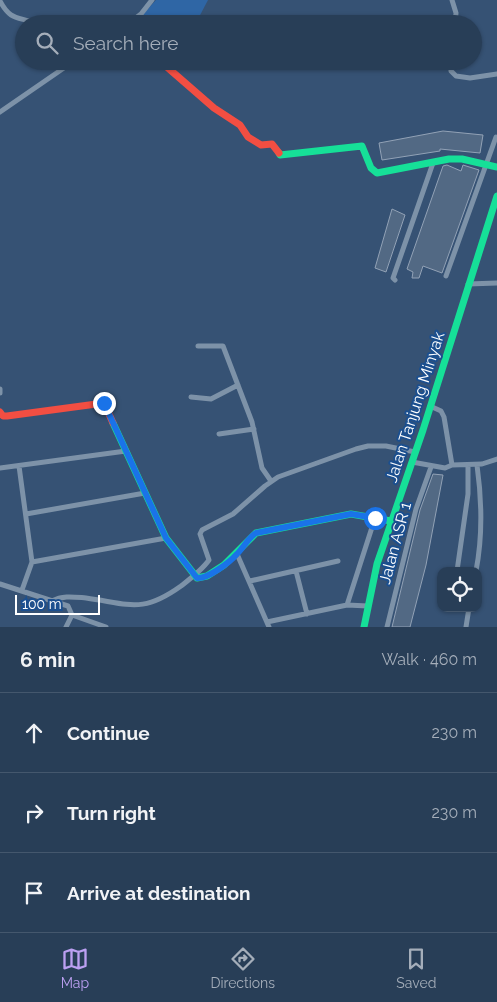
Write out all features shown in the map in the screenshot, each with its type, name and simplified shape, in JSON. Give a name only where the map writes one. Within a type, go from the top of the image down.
[{"type":"street","points":[[140,15],[152,0]]},
{"type":"street","points":[[452,0],[456,15]]},
{"type":"street","points":[[0,1],[4,9],[15,17]]},
{"type":"street","points":[[0,112],[60,70]]},
{"type":"street","points":[[170,70],[214,108],[240,125],[248,137],[261,144],[272,144],[280,155],[362,146],[371,168],[377,173],[462,159],[497,167]]},
{"type":"street","points":[[452,70],[453,74],[458,77],[497,74]]},
{"type":"street","points":[[446,276],[496,137]]},
{"type":"street","points":[[395,280],[393,278],[433,163]]},
{"type":"street","name":"Jalan Tanjung Minyak","points":[[364,627],[391,521],[412,462],[497,196]]},
{"type":"street","points":[[468,284],[497,283]]},
{"type":"street","points":[[198,346],[223,346],[254,430],[262,468],[271,481]]},
{"type":"street","points":[[191,397],[211,399],[238,385]]},
{"type":"street","points":[[0,412],[2,416],[7,416],[104,403],[166,538],[197,578],[205,577],[237,554],[251,536],[256,533],[351,514],[391,521]]},
{"type":"street","points":[[430,406],[441,411],[444,417],[452,464]]},
{"type":"street","points":[[219,434],[254,430]]},
{"type":"street","points":[[52,601],[60,597],[72,596],[124,605],[156,602],[169,596],[209,560],[201,539],[202,530],[233,514],[271,481],[368,446],[386,446],[415,452]]},
{"type":"street","points":[[0,468],[126,451]]},
{"type":"street","points":[[412,462],[431,467],[446,468],[452,464],[477,465],[497,459]]},
{"type":"street","points":[[458,567],[468,494],[468,465]]},
{"type":"street","points":[[477,465],[482,496],[482,541],[477,567]]},
{"type":"street","points":[[19,466],[32,562],[22,590]]},
{"type":"street","name":"Jalan ASR 1","points":[[387,627],[416,509],[431,467]]},
{"type":"street","points":[[26,514],[145,493]]},
{"type":"street","points":[[347,605],[375,518]]},
{"type":"street","points":[[32,562],[166,538]]},
{"type":"street","points":[[237,554],[268,625],[347,605],[368,606]]},
{"type":"street","points":[[250,581],[338,561]]},
{"type":"street","points":[[296,571],[307,614]]},
{"type":"street","points":[[0,584],[68,606],[72,615],[106,627]]},
{"type":"street","points":[[466,627],[468,612]]},
{"type":"street","points":[[66,627],[72,615]]},
{"type":"shaded area","points":[[156,0],[208,0],[200,15],[142,15]]},
{"type":"building","points":[[443,131],[483,135],[480,153],[440,149],[440,151],[382,160],[379,143]]},
{"type":"building","points":[[447,165],[461,171],[463,165],[479,170],[442,273],[423,266],[419,278],[412,278],[413,272],[407,269],[443,166]]},
{"type":"building","points":[[392,209],[405,215],[386,272],[375,268]]},
{"type":"building","points":[[433,474],[443,475],[426,565],[410,627],[392,627],[420,510]]},
{"type":"traffic: fast","points":[[279,153],[280,155],[362,146],[371,168],[377,173],[449,159],[462,159],[497,167]]},
{"type":"traffic: fast","points":[[364,627],[377,564],[423,430],[497,196]]},
{"type":"traffic: fast","points":[[113,423],[166,538],[197,578],[207,576],[224,565],[256,533],[351,514],[391,521]]},
{"type":"traffic: jam","points":[[170,70],[214,108],[240,125],[248,137],[261,145],[272,144],[279,153]]},
{"type":"traffic: jam","points":[[0,412],[3,416],[7,416],[104,403],[113,423]]},
{"type":"route","points":[[104,403],[166,538],[197,578],[205,577],[237,554],[251,536],[256,533],[351,514],[375,518]]}]
